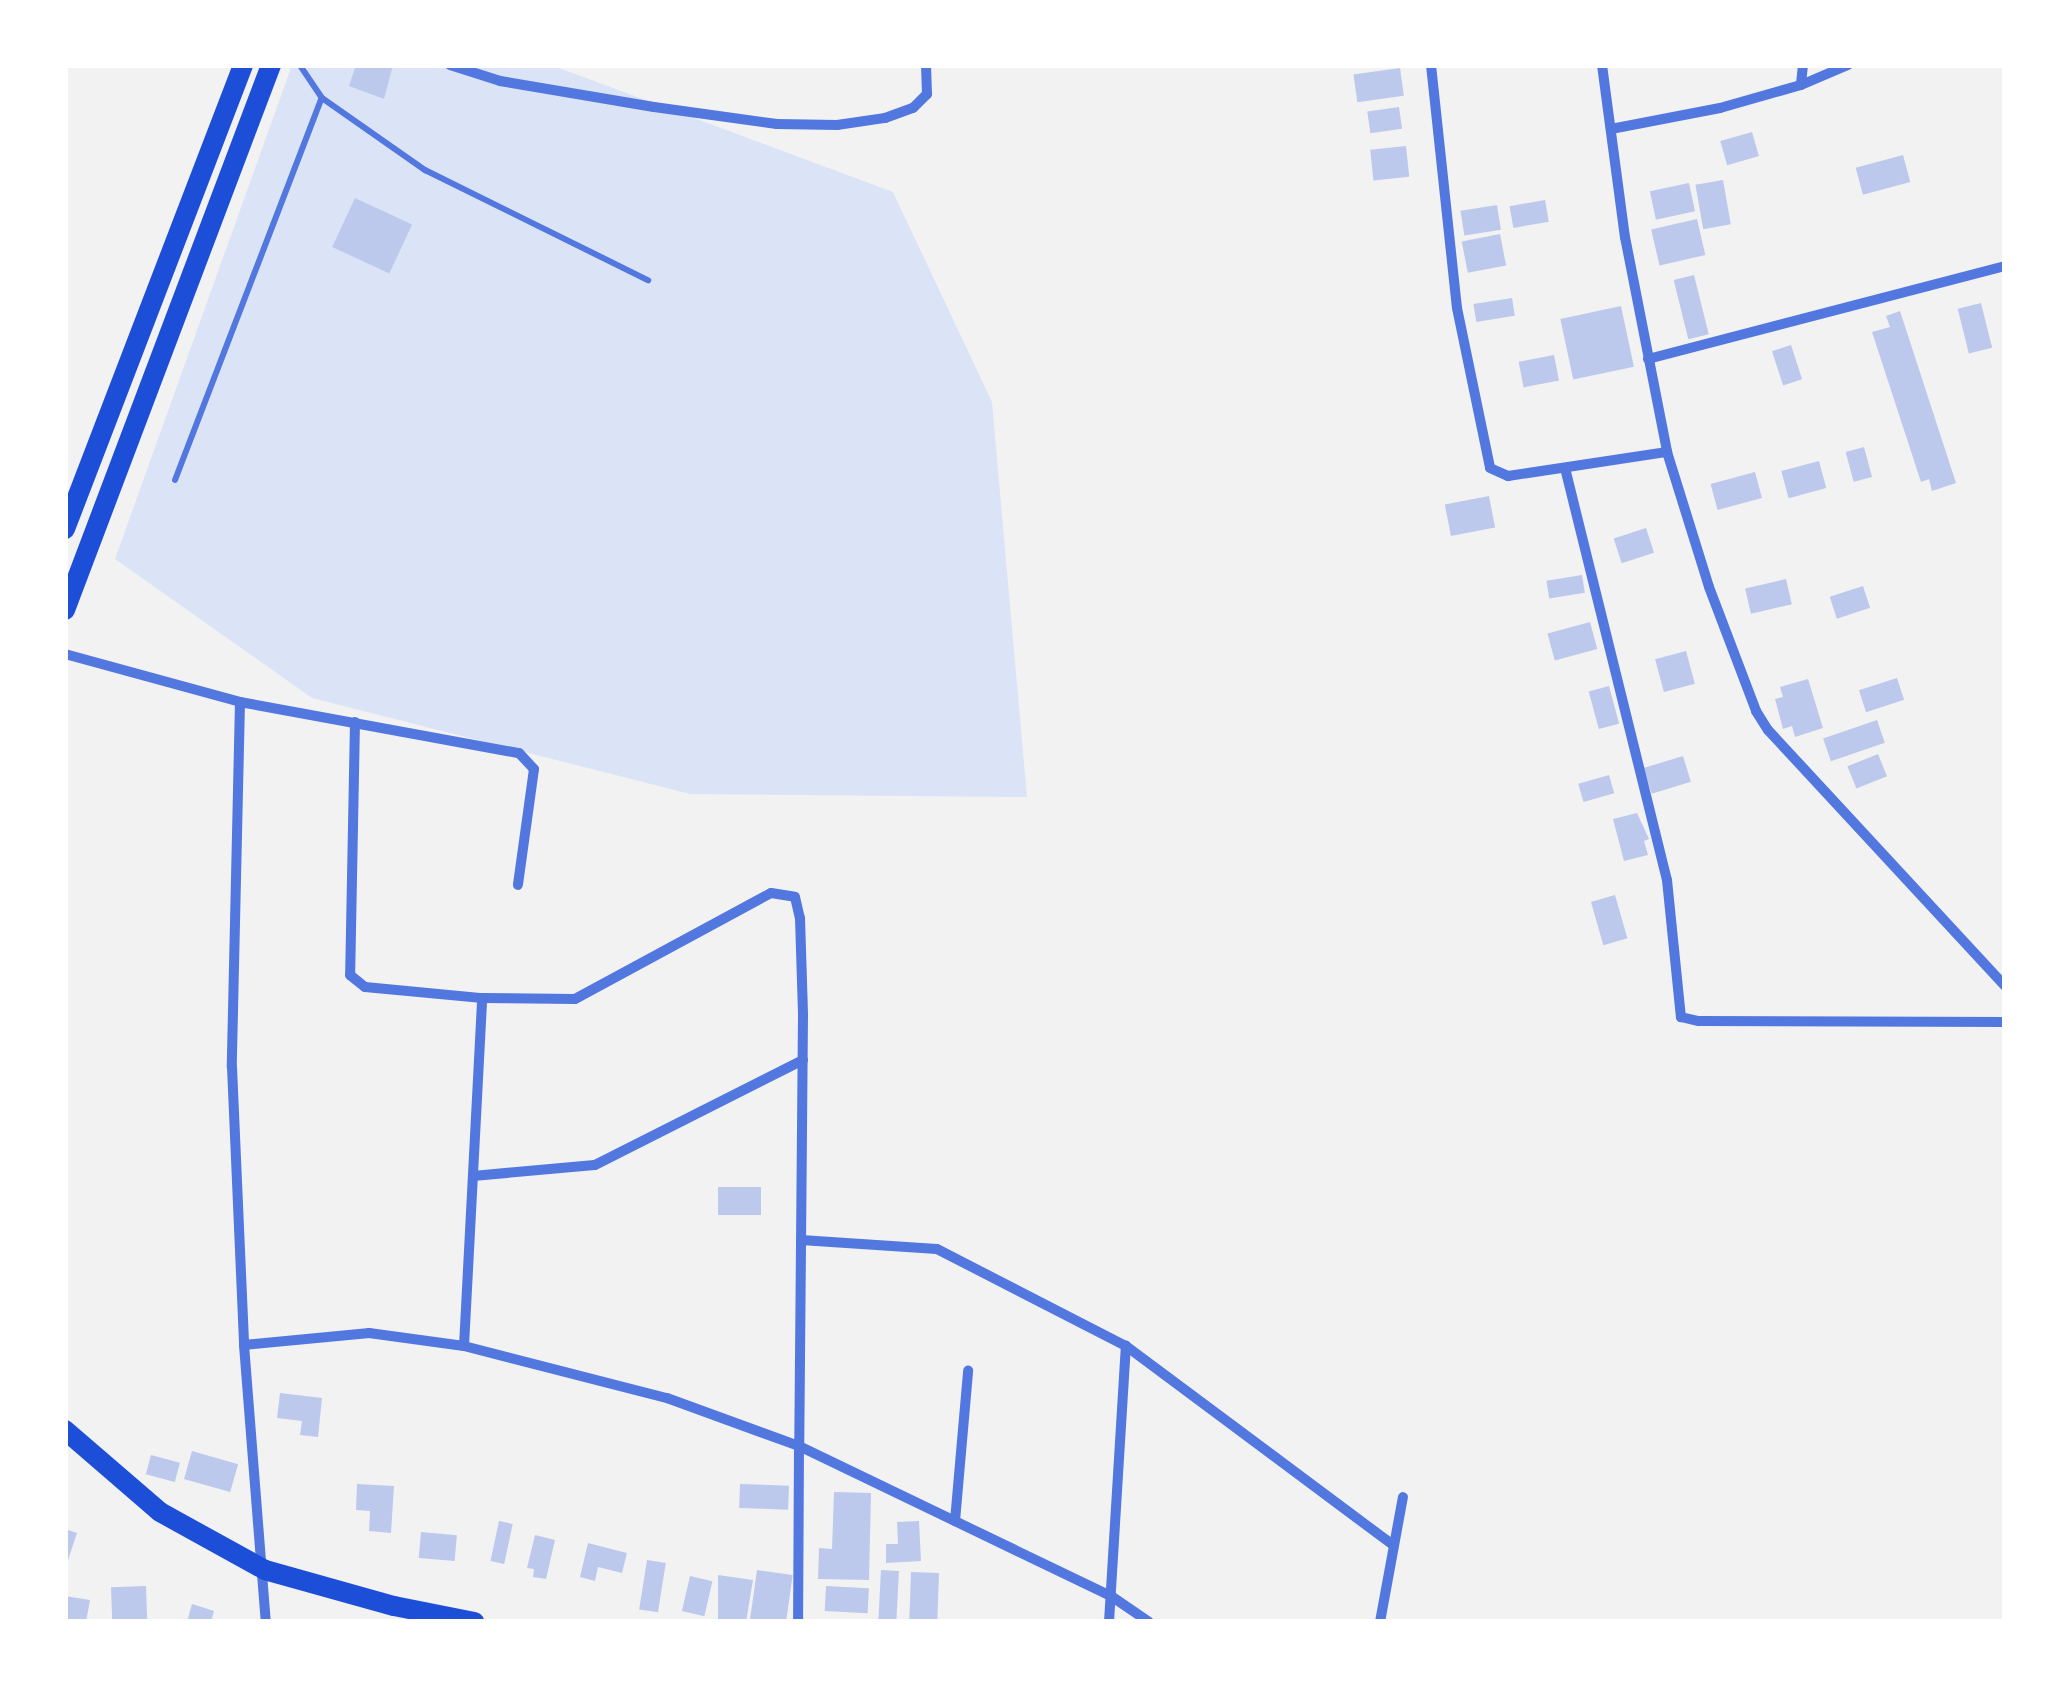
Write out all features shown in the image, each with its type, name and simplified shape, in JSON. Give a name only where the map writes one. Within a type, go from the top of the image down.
[{"type":"main road","points":[[65,529],[242,65]]},
{"type":"main road","points":[[65,610],[271,65]]},
{"type":"main road","points":[[65,1430],[160,1512],[265,1570],[394,1606],[474,1622]]},
{"type":"street","points":[[450,65],[500,82],[654,108],[777,124],[837,125],[885,118],[913,108],[927,94],[926,65]]},
{"type":"street","points":[[1431,65],[1457,308],[1486,461],[1495,472],[1508,476],[1667,452]]},
{"type":"street","points":[[1602,65],[1648,360],[1667,452],[1709,587],[1762,720],[2005,986]]},
{"type":"street","points":[[1802,65],[1802,85]]},
{"type":"street","points":[[1611,129],[1720,108],[1802,85],[1848,65]]},
{"type":"street","points":[[1648,360],[2005,266]]},
{"type":"street","points":[[1565,468],[1667,880],[1681,1017],[1699,1021],[2005,1022]]},
{"type":"street","points":[[65,654],[240,702],[519,753],[529,759],[534,769],[518,885]]},
{"type":"street","points":[[240,702],[232,1067],[244,1345],[265,1570],[266,1622]]},
{"type":"street","points":[[355,722],[350,974],[366,987],[482,998],[575,998],[771,894],[795,897],[800,918],[803,1060],[798,1622]]},
{"type":"street","points":[[464,1346],[482,998]]},
{"type":"street","points":[[473,1176],[595,1165],[803,1060]]},
{"type":"street","points":[[802,1240],[937,1249],[1126,1346],[1394,1546]]},
{"type":"street","points":[[244,1345],[368,1332],[464,1346],[667,1398],[800,1446],[1111,1596],[1149,1622]]},
{"type":"street","points":[[1108,1622],[1126,1346]]},
{"type":"street","points":[[955,1521],[968,1371]]},
{"type":"street","points":[[1380,1622],[1402,1497]]},
{"type":"lane","points":[[300,65],[322,98],[426,170],[648,280]]},
{"type":"lane","points":[[175,480],[322,98]]},
{"type":"shaded area","points":[[292,65],[551,65],[893,192],[992,402],[1027,797],[690,794],[312,698],[115,559]]},
{"type":"building","points":[[356,65],[393,65],[384,99],[349,86]]},
{"type":"building","points":[[1400,68],[1404,96],[1357,102],[1353,75]]},
{"type":"building","points":[[1399,107],[1402,129],[1370,133],[1367,111]]},
{"type":"building","points":[[1752,132],[1759,156],[1727,165],[1720,141]]},
{"type":"building","points":[[1406,146],[1409,177],[1373,181],[1370,150]]},
{"type":"building","points":[[1903,155],[1910,182],[1863,195],[1856,168]]},
{"type":"building","points":[[1723,180],[1731,224],[1703,229],[1695,185]]},
{"type":"building","points":[[1689,183],[1695,211],[1656,220],[1650,191]]},
{"type":"building","points":[[355,198],[412,225],[389,274],[332,247]]},
{"type":"building","points":[[1545,200],[1549,222],[1513,228],[1510,206]]},
{"type":"building","points":[[1497,205],[1501,230],[1464,235],[1460,211]]},
{"type":"building","points":[[1697,219],[1705,255],[1660,266],[1651,230]]},
{"type":"building","points":[[1500,234],[1506,265],[1468,273],[1462,241]]},
{"type":"building","points":[[1694,275],[1709,334],[1688,339],[1674,280]]},
{"type":"building","points":[[1512,298],[1515,316],[1476,322],[1473,304]]},
{"type":"building","points":[[1981,303],[1992,348],[1969,353],[1958,309]]},
{"type":"building","points":[[1621,306],[1634,367],[1573,380],[1560,319]]},
{"type":"building","points":[[1900,311],[1956,483],[1932,491],[1929,479],[1921,482],[1872,332],[1890,327],[1886,316]]},
{"type":"building","points":[[1791,345],[1802,379],[1783,385],[1772,351]]},
{"type":"building","points":[[1554,355],[1559,381],[1524,387],[1519,362]]},
{"type":"building","points":[[1864,447],[1872,477],[1854,482],[1846,452]]},
{"type":"building","points":[[1819,461],[1826,488],[1789,498],[1781,471]]},
{"type":"building","points":[[1755,472],[1762,498],[1718,510],[1711,484]]},
{"type":"building","points":[[1489,496],[1495,527],[1451,536],[1445,505]]},
{"type":"building","points":[[1646,528],[1654,553],[1622,563],[1614,539]]},
{"type":"building","points":[[1582,575],[1585,593],[1549,598],[1546,581]]},
{"type":"building","points":[[1786,579],[1792,604],[1751,614],[1745,588]]},
{"type":"building","points":[[1863,586],[1870,608],[1837,619],[1830,597]]},
{"type":"building","points":[[1590,622],[1597,649],[1555,660],[1547,633]]},
{"type":"building","points":[[1686,651],[1695,684],[1664,692],[1655,659]]},
{"type":"building","points":[[1897,678],[1904,700],[1866,712],[1859,690]]},
{"type":"building","points":[[1808,679],[1823,728],[1795,737],[1792,726],[1783,729],[1775,699],[1783,697],[1780,687]]},
{"type":"building","points":[[1609,686],[1619,724],[1599,729],[1589,691]]},
{"type":"building","points":[[1877,720],[1885,743],[1831,761],[1823,739]]},
{"type":"building","points":[[1878,754],[1887,776],[1856,789],[1847,766]]},
{"type":"building","points":[[1683,756],[1691,782],[1652,794],[1644,768]]},
{"type":"building","points":[[1609,775],[1614,793],[1583,802],[1578,784]]},
{"type":"building","points":[[1637,813],[1649,839],[1644,841],[1648,855],[1624,861],[1613,819]]},
{"type":"building","points":[[1615,895],[1627,938],[1603,945],[1591,902]]},
{"type":"building","points":[[718,1187],[761,1187],[761,1215],[718,1215]]},
{"type":"building","points":[[280,1393],[322,1398],[318,1437],[300,1435],[302,1421],[277,1418]]},
{"type":"building","points":[[192,1451],[238,1464],[230,1492],[184,1479]]},
{"type":"building","points":[[151,1455],[180,1463],[175,1482],[146,1474]]},
{"type":"building","points":[[357,1484],[394,1486],[391,1533],[369,1531],[370,1511],[356,1510]]},
{"type":"building","points":[[740,1484],[789,1486],[788,1510],[739,1508]]},
{"type":"building","points":[[834,1492],[871,1493],[869,1580],[818,1579],[819,1548],[832,1549]]},
{"type":"building","points":[[499,1521],[513,1524],[504,1564],[490,1561]]},
{"type":"building","points":[[919,1521],[921,1561],[886,1563],[886,1544],[898,1544],[897,1522]]},
{"type":"building","points":[[65,1529],[77,1533],[66,1566],[65,1566]]},
{"type":"building","points":[[421,1532],[457,1535],[455,1561],[419,1558]]},
{"type":"building","points":[[535,1535],[555,1540],[546,1579],[533,1577],[534,1569],[527,1568]]},
{"type":"building","points":[[588,1543],[627,1553],[622,1573],[598,1567],[595,1581],[580,1577]]},
{"type":"building","points":[[647,1560],[666,1563],[658,1612],[639,1609]]},
{"type":"building","points":[[757,1570],[793,1575],[786,1622],[750,1621]]},
{"type":"building","points":[[881,1570],[899,1571],[896,1622],[878,1622]]},
{"type":"building","points":[[911,1572],[939,1573],[937,1622],[909,1622]]},
{"type":"building","points":[[718,1575],[753,1580],[746,1622],[718,1622]]},
{"type":"building","points":[[690,1576],[712,1581],[704,1616],[682,1611]]},
{"type":"building","points":[[146,1586],[147,1622],[112,1622],[111,1587]]},
{"type":"building","points":[[826,1586],[869,1588],[868,1613],[825,1611]]},
{"type":"building","points":[[65,1596],[90,1600],[86,1622],[65,1619]]},
{"type":"building","points":[[192,1604],[214,1611],[211,1622],[187,1622]]}]
